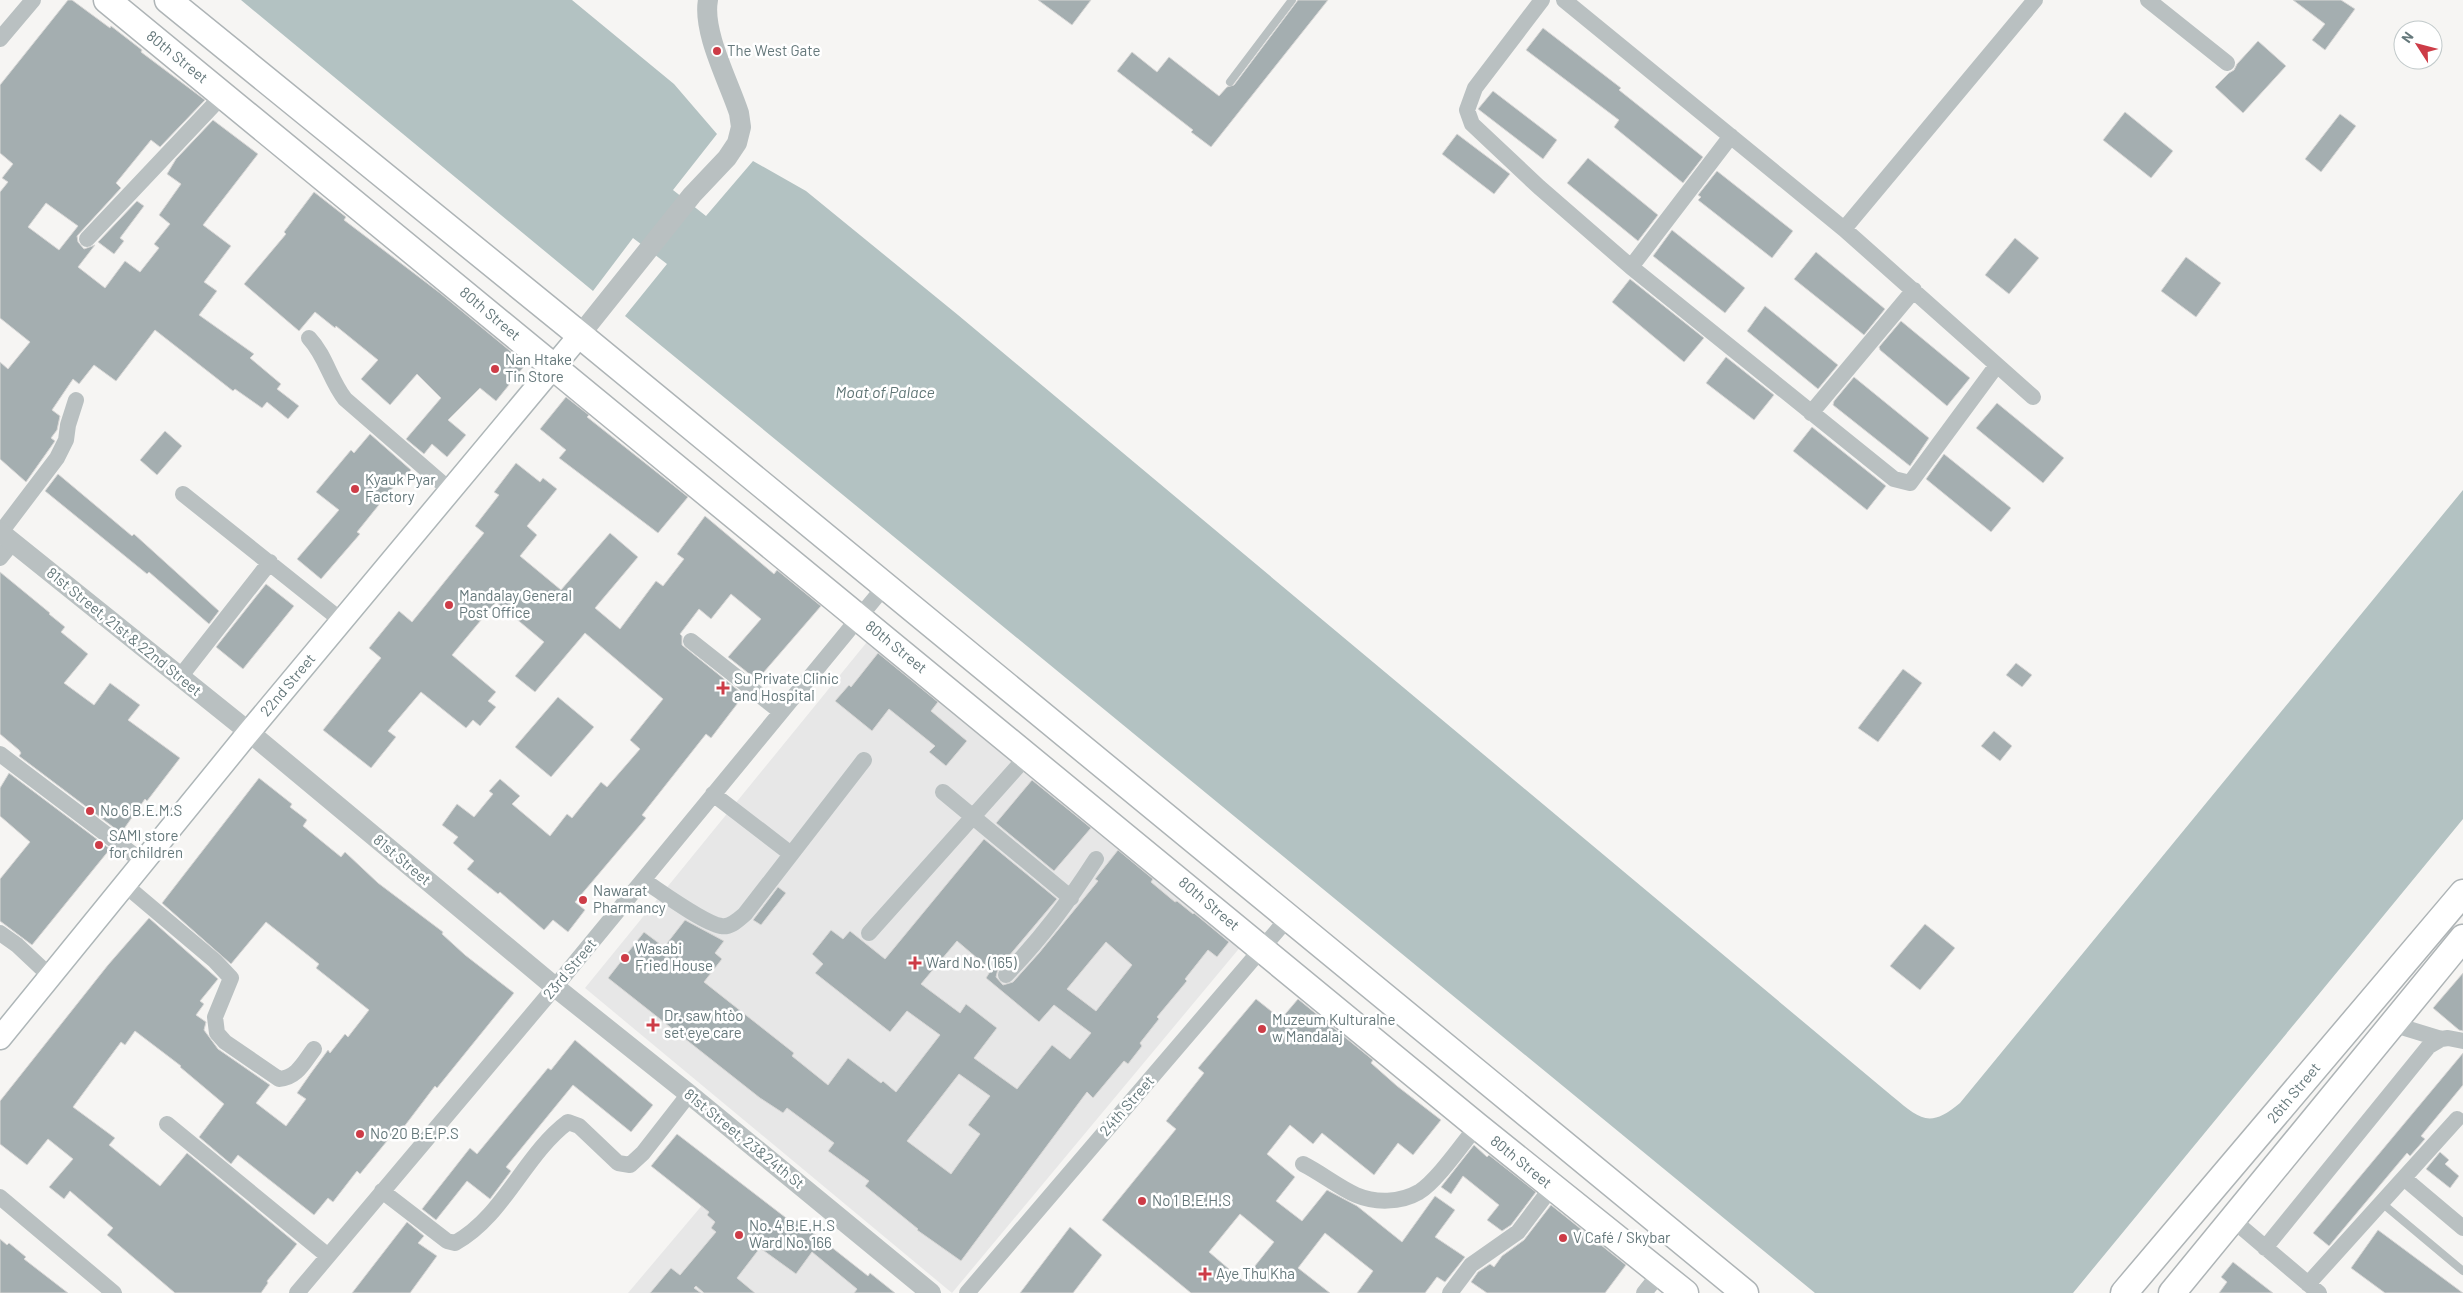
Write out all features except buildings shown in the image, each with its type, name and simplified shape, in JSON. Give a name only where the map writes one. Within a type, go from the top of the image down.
[{"type":"main road","name":"80th Street","points":[[107,0],[1028,755],[1477,1126],[1685,1293]]},
{"type":"main road","points":[[168,0],[580,335],[1745,1293]]},
{"type":"main road","name":"22nd Street","points":[[0,1038],[248,732],[580,335]]},
{"type":"main road","name":"26th Street","points":[[2124,1293],[2463,893]]},
{"type":"main road","points":[[2172,1293],[2234,1220],[2463,938]]},
{"type":"street","points":[[0,39],[33,0]]},
{"type":"street","points":[[580,335],[692,196],[727,158],[737,143],[741,127],[737,106],[709,25],[708,0]]},
{"type":"street","points":[[1542,0],[1475,88],[1467,110],[1472,124],[1539,187],[1631,267],[1746,358],[1811,413],[1894,479],[1910,483],[1997,365]]},
{"type":"street","points":[[1564,0],[1844,230],[2033,397]]},
{"type":"street","points":[[1844,230],[2035,0]]},
{"type":"street","points":[[2148,0],[2227,63]]},
{"type":"street","points":[[87,239],[223,95]]},
{"type":"street","points":[[1631,267],[1731,136]]},
{"type":"street","points":[[1811,413],[1914,290]]},
{"type":"street","points":[[310,338],[324,359],[336,388],[345,399],[451,491]]},
{"type":"street","points":[[0,558],[5,535],[57,458],[66,440],[68,424],[76,400]]},
{"type":"street","points":[[183,494],[342,621]]},
{"type":"street","name":"81st Street, 21st & 22nd Street","points":[[5,535],[248,732]]},
{"type":"street","points":[[180,677],[270,562]]},
{"type":"street","name":"23rd Street","points":[[297,1293],[555,987],[885,586]]},
{"type":"street","points":[[691,641],[781,712]]},
{"type":"street","name":"81st Street","points":[[248,732],[555,987]]},
{"type":"street","points":[[0,754],[143,862]]},
{"type":"street","points":[[869,933],[1028,755]]},
{"type":"street","points":[[643,880],[703,918],[721,926],[731,925],[745,914],[864,760]]},
{"type":"street","points":[[943,792],[1071,898]]},
{"type":"street","points":[[713,794],[791,854]]},
{"type":"street","points":[[1006,975],[1041,938],[1071,898],[1096,859]]},
{"type":"street","points":[[124,884],[215,961],[231,978],[214,1024],[217,1032],[225,1042],[279,1079],[288,1078],[298,1071],[314,1048]]},
{"type":"street","name":"24th Street","points":[[967,1293],[1288,918]]},
{"type":"street","points":[[0,934],[17,945],[50,976]]},
{"type":"street","name":"81st Street, 23&24th St","points":[[555,987],[689,1094],[931,1293]]},
{"type":"street","points":[[2392,1024],[2441,1039]]},
{"type":"street","points":[[2265,1248],[2428,1046],[2441,1039],[2448,1038],[2463,1041]]},
{"type":"street","points":[[382,1191],[447,1241],[455,1243],[468,1236],[490,1214],[514,1182],[568,1122],[579,1126],[618,1163],[630,1166],[643,1153],[689,1094]]},
{"type":"street","points":[[2234,1220],[2313,1289],[2383,1204],[2457,1119]]},
{"type":"street","points":[[167,1124],[328,1256]]},
{"type":"street","points":[[1303,1164],[1355,1194],[1377,1202],[1406,1196],[1419,1192],[1434,1178],[1477,1126]]},
{"type":"street","points":[[2405,1179],[2463,1228]]},
{"type":"street","points":[[1450,1293],[1471,1265],[1518,1232],[1552,1187]]},
{"type":"street","points":[[0,1197],[114,1293]]},
{"type":"street","points":[[1644,1293],[1660,1273]]},
{"type":"lane","points":[[1230,82],[1292,0]]},
{"type":"lane","points":[[2383,1204],[2463,1271]]},
{"type":"shaded area","name":"Ward No. (165)","points":[[871,637],[1247,939],[952,1293],[585,988]]},
{"type":"shaded area","name":"No. 4 B.E.H.S Ward No. 166","points":[[726,1177],[874,1293],[628,1293]]},
{"type":"water","name":"Moat of Palace","points":[[241,0],[572,0],[674,84],[717,134],[673,190],[706,216],[753,161],[806,191],[958,315],[1892,1096],[1910,1110],[1925,1118],[1940,1116],[1960,1103],[2463,490],[2463,819],[2073,1293],[1815,1293],[625,316],[667,264],[633,238],[593,291]]},
{"type":"place","name":"The West Gate","points":[[717,51]]},
{"type":"place","name":"Nan Htake Tin Store","points":[[495,369]]},
{"type":"place","name":"Kyauk Pyar Factory","points":[[355,489]]},
{"type":"place","name":"Mandalay General Post Office","points":[[449,605]]},
{"type":"place","name":"Su Private Clinic and Hospital","points":[[723,688]]},
{"type":"place","name":"No 6 B.E.M.S","points":[[90,811]]},
{"type":"place","name":"SAMI store for children","points":[[99,845]]},
{"type":"place","name":"Nawarat Pharmancy","points":[[583,900]]},
{"type":"place","name":"Wasabi Fried House","points":[[625,958]]},
{"type":"place","name":"Ward No. (165)","points":[[915,963]]},
{"type":"place","name":"Dr. saw htòo set eye care","points":[[653,1025]]},
{"type":"place","name":"Muzeum Kulturalne w Mandalaj","points":[[1262,1029]]},
{"type":"place","name":"No 20 B.E.P.S","points":[[360,1134]]},
{"type":"place","name":"No 1 B.E.H.S","points":[[1142,1201]]},
{"type":"place","name":"No. 4 B.E.H.S Ward No. 166","points":[[739,1235]]},
{"type":"place","name":"V Café / Skybar","points":[[1563,1238]]},
{"type":"place","name":"Aye Thu Kha","points":[[1205,1274]]}]
